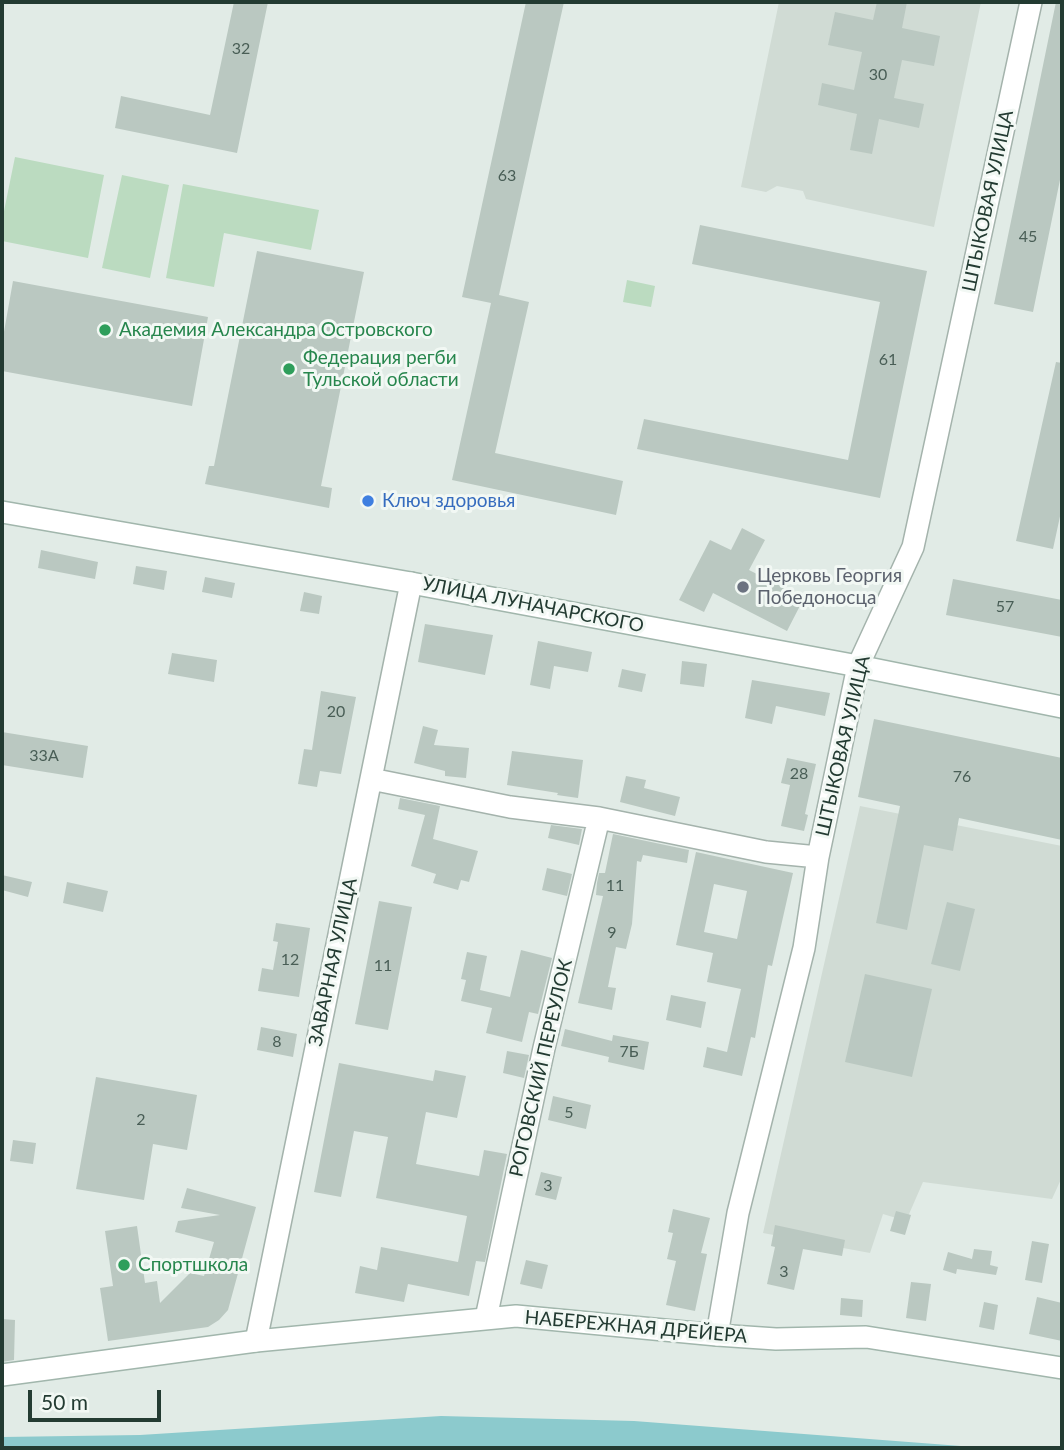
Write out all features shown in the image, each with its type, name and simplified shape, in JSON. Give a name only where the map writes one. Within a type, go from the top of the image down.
[{"type":"street","name":"ШТЫКОВАЯ УЛИЦА","points":[[717,1335],[738,1213],[804,948],[818,857],[858,666],[913,547],[1031,2]]},
{"type":"street","name":"УЛИЦА ЛУНАЧАРСКОГО","points":[[2,512],[411,583],[858,666],[1062,707]]},
{"type":"street","name":"ЗАВАРНАЯ УЛИЦА","points":[[256,1341],[411,583]]},
{"type":"street","points":[[371,779],[510,807],[599,818],[766,852],[818,857]]},
{"type":"street","name":"РОГОВСКИЙ ПЕРЕУЛОК","points":[[486,1318],[544,1048],[599,818]]},
{"type":"street","name":"НАБЕРЕЖНАЯ ДРЕЙЕРА","points":[[2,1375],[256,1341],[516,1316],[776,1339],[866,1337],[1062,1368]]},
{"type":"shaded area","points":[[779,2],[981,2],[934,227],[806,199],[803,191],[777,186],[766,192],[741,187]]},
{"type":"shaded area","points":[[860,806],[1062,846],[1062,1177],[1052,1199],[923,1182],[906,1221],[883,1214],[870,1253],[763,1233]]},
{"type":"green space","points":[[15,157],[104,175],[88,258],[2,241],[2,221]]},
{"type":"green space","points":[[122,175],[169,185],[150,278],[102,268]]},
{"type":"green space","points":[[183,184],[319,210],[311,250],[224,233],[214,287],[166,278]]},
{"type":"green space","points":[[627,280],[655,286],[651,307],[623,302]]},
{"type":"water","points":[[441,1416],[634,1421],[987,1448],[2,1448],[2,1437],[140,1435]]},
{"type":"building","points":[[234,2],[268,2],[237,153],[115,128],[121,96],[210,115]]},
{"type":"building","points":[[526,2],[564,2],[499,295],[529,302],[495,453],[623,481],[616,515],[452,480],[491,303],[462,297]]},
{"type":"building","points":[[877,2],[907,2],[902,28],[940,36],[934,66],[902,60],[894,98],[924,104],[919,128],[879,119],[872,154],[850,150],[857,114],[818,105],[822,83],[854,90],[862,52],[828,45],[835,12],[873,20]]},
{"type":"building","points":[[1056,2],[1062,3],[1062,170],[1033,312],[994,304]]},
{"type":"building","points":[[700,225],[927,271],[880,498],[637,449],[644,419],[848,460],[880,302],[692,264]]},
{"type":"building","name":"Федерация регби Тульской области","points":[[257,251],[364,272],[321,486],[332,488],[329,508],[205,484],[209,466],[214,466]]},
{"type":"building","name":"Академия Александра Островского","points":[[13,281],[208,317],[192,406],[2,371],[2,343]]},
{"type":"building","points":[[1056,362],[1062,363],[1062,507],[1053,549],[1016,541]]},
{"type":"building","points":[[742,528],[765,540],[749,570],[804,598],[787,631],[713,593],[704,612],[679,600],[710,540],[731,550]]},
{"type":"building","points":[[41,550],[98,562],[95,579],[38,568]]},
{"type":"building","points":[[136,566],[167,571],[164,590],[133,584]]},
{"type":"building","points":[[205,577],[235,583],[232,598],[202,592]]},
{"type":"building","points":[[953,579],[1062,600],[1062,637],[946,615]]},
{"type":"building","points":[[304,592],[322,596],[319,614],[300,611]]},
{"type":"building","points":[[425,624],[493,635],[485,675],[418,662]]},
{"type":"building","points":[[538,641],[592,652],[588,672],[554,666],[550,689],[530,685]]},
{"type":"building","points":[[172,653],[217,660],[214,682],[168,674]]},
{"type":"building","points":[[682,661],[707,664],[704,687],[680,684]]},
{"type":"building","points":[[622,669],[646,674],[642,692],[618,687]]},
{"type":"building","points":[[752,680],[830,693],[825,716],[776,706],[772,724],[745,718]]},
{"type":"building","points":[[321,691],[356,697],[341,774],[320,771],[317,787],[298,784],[304,749],[312,750]]},
{"type":"building","points":[[874,719],[1062,758],[1062,840],[959,818],[953,851],[924,845],[907,930],[876,923],[900,806],[858,797]]},
{"type":"building","points":[[423,726],[438,730],[434,745],[469,748],[466,778],[445,776],[445,771],[414,763]]},
{"type":"building","points":[[2,732],[88,746],[83,778],[2,765]]},
{"type":"building","points":[[512,751],[583,760],[578,798],[507,785]]},
{"type":"building","points":[[787,758],[816,764],[804,831],[781,826],[790,785],[781,783]]},
{"type":"building","points":[[626,776],[646,780],[644,788],[680,797],[675,816],[620,802]]},
{"type":"building","points":[[400,798],[440,806],[433,839],[478,851],[469,882],[461,880],[458,890],[433,883],[436,874],[411,866],[425,815],[398,809]]},
{"type":"building","points":[[551,825],[582,829],[579,845],[548,838]]},
{"type":"building","points":[[613,834],[689,850],[687,863],[643,855],[641,862],[637,861],[632,924],[626,949],[616,947],[608,987],[616,988],[612,1010],[578,1003],[603,896],[596,895],[599,873],[605,873]]},
{"type":"building","points":[[696,852],[793,873],[772,966],[768,965],[755,1038],[751,1037],[742,1076],[703,1067],[707,1047],[727,1052],[741,989],[707,982],[713,953],[676,945]],"holes":[[[714,884],[747,891],[737,939],[704,932]]]},
{"type":"building","points":[[547,868],[572,874],[567,896],[542,890]]},
{"type":"building","points":[[2,875],[32,882],[28,897],[2,890]]},
{"type":"building","points":[[67,882],[108,891],[103,912],[63,903]]},
{"type":"building","points":[[379,901],[412,907],[388,1030],[355,1024]]},
{"type":"building","points":[[947,902],[975,909],[960,971],[931,964]]},
{"type":"building","points":[[276,923],[310,928],[299,997],[258,991],[262,968],[273,970],[278,942],[273,941]]},
{"type":"building","points":[[521,950],[552,958],[538,1014],[529,1012],[522,1042],[486,1033],[492,1008],[461,1001],[466,980],[461,979],[467,952],[487,956],[480,990],[510,997]]},
{"type":"building","points":[[865,974],[932,989],[912,1077],[845,1062]]},
{"type":"building","points":[[671,995],[706,1002],[701,1028],[666,1020]]},
{"type":"building","points":[[261,1027],[297,1034],[293,1057],[257,1050]]},
{"type":"building","points":[[565,1029],[612,1041],[613,1035],[649,1042],[644,1070],[608,1062],[609,1057],[561,1046]]},
{"type":"building","points":[[507,1051],[529,1055],[524,1078],[503,1073]]},
{"type":"building","points":[[339,1063],[433,1081],[435,1070],[466,1076],[457,1118],[426,1112],[416,1164],[479,1176],[484,1150],[507,1154],[485,1262],[476,1261],[469,1296],[408,1284],[404,1302],[355,1293],[360,1266],[377,1270],[381,1247],[458,1262],[467,1216],[376,1198],[388,1137],[354,1131],[341,1197],[314,1192]]},
{"type":"building","points":[[96,1077],[197,1095],[187,1150],[153,1144],[144,1200],[76,1189]]},
{"type":"building","points":[[553,1096],[591,1105],[586,1129],[548,1120]]},
{"type":"building","points":[[13,1140],[36,1143],[33,1164],[10,1161]]},
{"type":"building","points":[[541,1172],[562,1177],[556,1200],[535,1195]]},
{"type":"building","points":[[187,1188],[256,1207],[228,1310],[208,1327],[108,1341],[100,1288],[113,1286],[105,1231],[137,1226],[145,1283],[157,1281],[160,1303],[190,1273],[204,1276],[214,1242],[175,1232],[178,1221],[220,1215],[181,1208]]},
{"type":"building","points":[[673,1209],[710,1218],[701,1253],[707,1254],[695,1311],[666,1305],[676,1261],[667,1259],[673,1233],[668,1232]]},
{"type":"building","points":[[896,1211],[911,1215],[905,1235],[890,1231]]},
{"type":"building","points":[[775,1225],[845,1240],[842,1256],[803,1249],[794,1290],[767,1284],[775,1247],[771,1246]]},
{"type":"building","points":[[1032,1241],[1049,1244],[1042,1283],[1025,1280]]},
{"type":"building","points":[[974,1249],[992,1251],[990,1265],[998,1267],[996,1275],[957,1269],[956,1274],[943,1270],[948,1252],[972,1259]]},
{"type":"building","points":[[526,1260],[548,1265],[542,1289],[520,1284]]},
{"type":"building","points":[[911,1282],[931,1284],[926,1321],[906,1318]]},
{"type":"building","points":[[1037,1297],[1062,1303],[1062,1341],[1029,1334]]},
{"type":"building","points":[[841,1298],[863,1300],[862,1317],[840,1315]]},
{"type":"building","points":[[984,1302],[998,1305],[994,1330],[979,1327]]},
{"type":"building","points":[[2,1319],[15,1320],[14,1360],[2,1362]]},
{"type":"place","name":"Академия Александра Островского","points":[[105,330]]},
{"type":"place","name":"Федерация регби Тульской области","points":[[289,369]]},
{"type":"place","name":"Ключ здоровья","points":[[368,501]]},
{"type":"place","name":"Церковь Георгия Победоносца","points":[[743,587]]},
{"type":"place","name":"Спортшкола","points":[[124,1265]]}]
